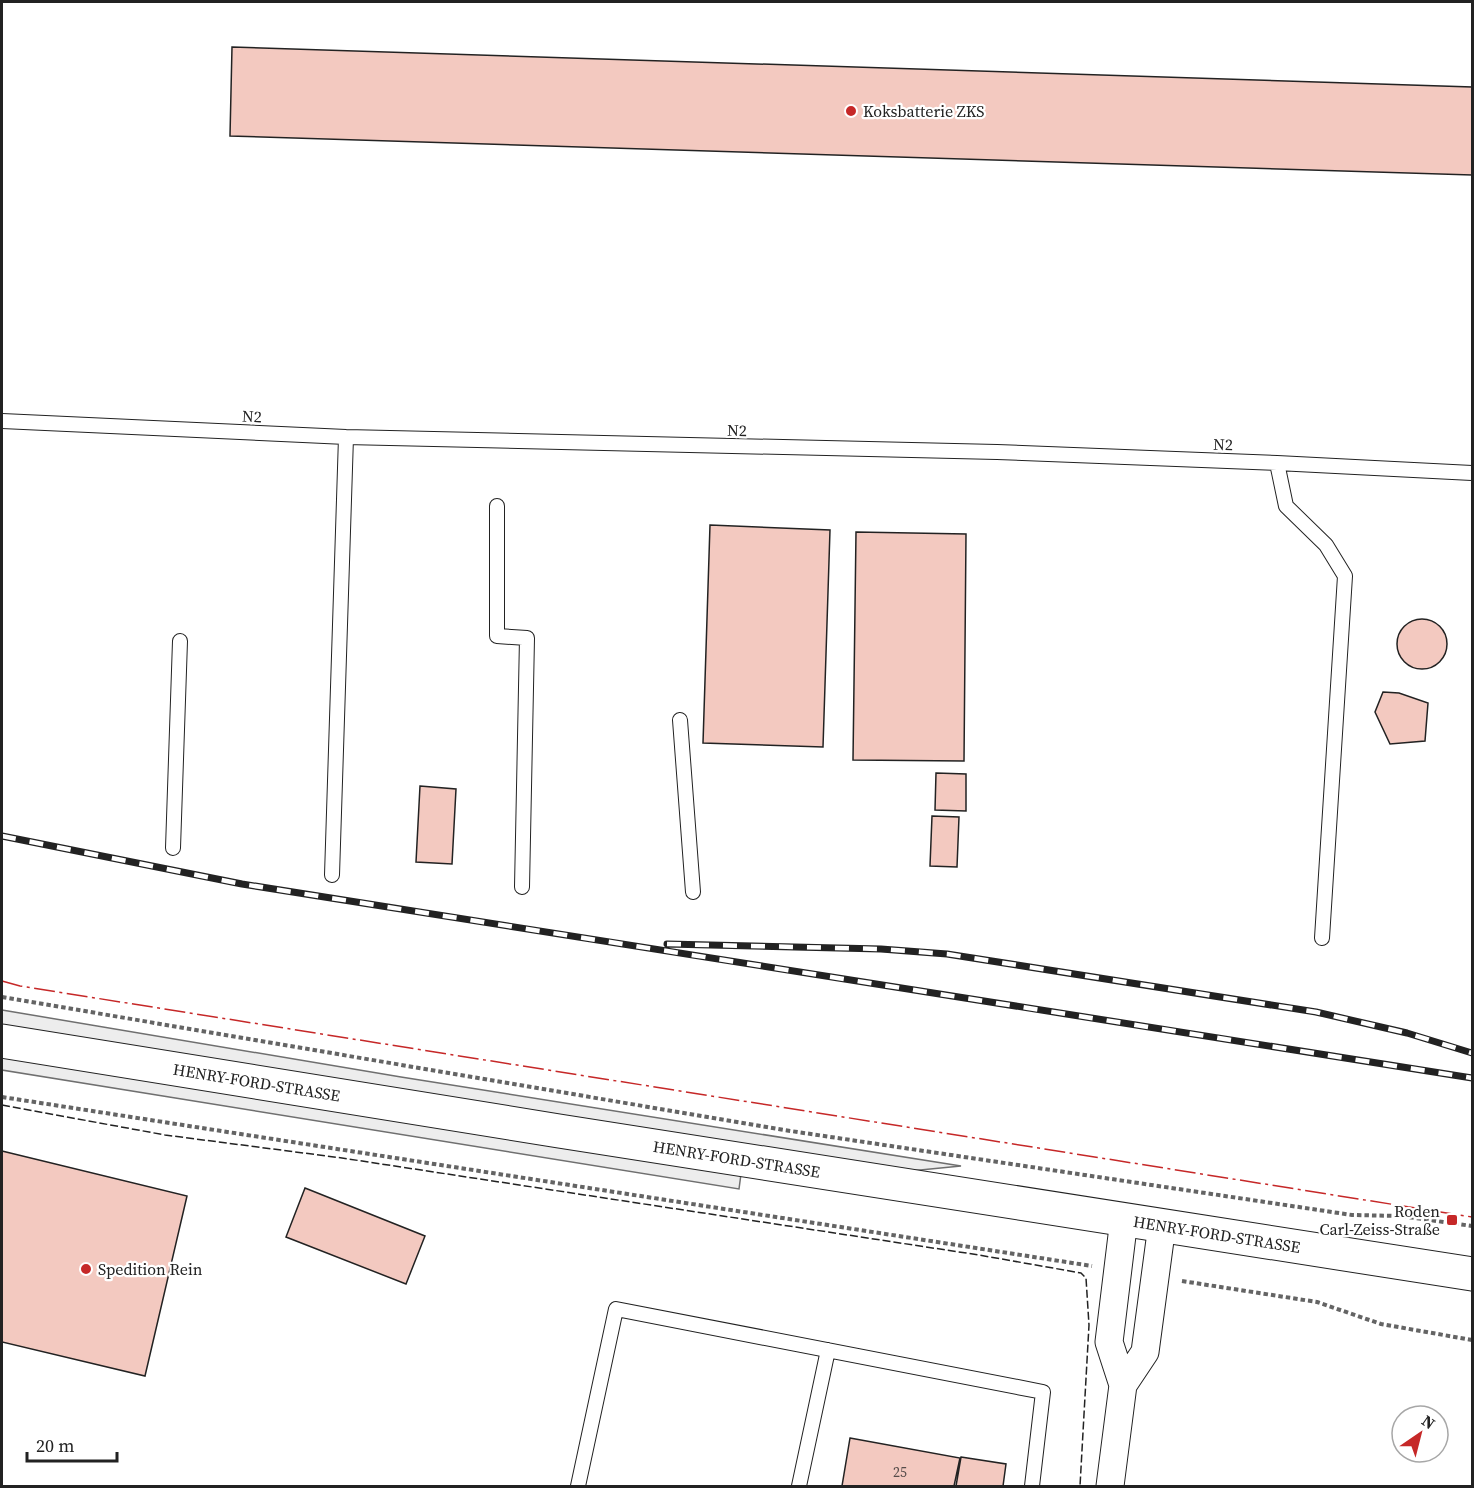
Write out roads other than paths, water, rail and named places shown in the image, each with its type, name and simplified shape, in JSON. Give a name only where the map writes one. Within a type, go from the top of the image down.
[{"type":"street","name":"HENRY-FORD-STRASSE","points":[[2,1041],[1473,1274]]},
{"type":"street","points":[[1110,1486],[1123,1384],[1109,1342],[1124,1219]]},
{"type":"street","points":[[1123,1384],[1145,1352],[1162,1225]]},
{"type":"lane","name":"N2","points":[[2,421],[346,437],[997,452],[1473,473]]},
{"type":"lane","points":[[332,875],[346,437]]},
{"type":"lane","points":[[1277,463],[1286,506],[1326,545],[1345,576],[1322,938]]},
{"type":"lane","points":[[497,506],[497,636],[526,638],[522,887]]},
{"type":"lane","points":[[173,848],[180,641]]},
{"type":"lane","points":[[680,720],[693,892]]},
{"type":"lane","points":[[578,1486],[616,1309],[1042,1392],[1032,1486]]},
{"type":"lane","points":[[799,1486],[828,1350]]},
{"type":"railway","points":[[2,836],[242,884],[1472,1078]]},
{"type":"railway","points":[[667,944],[881,949],[947,954],[1316,1012],[1407,1033],[1472,1053]]},
{"type":"place","name":"Koksbatterie ZKS","points":[[851,111]]},
{"type":"place","name":"Roden Carl-Zeiss-Straße","points":[[1452,1220]]},
{"type":"place","name":"Spedition Rein","points":[[86,1269]]}]
